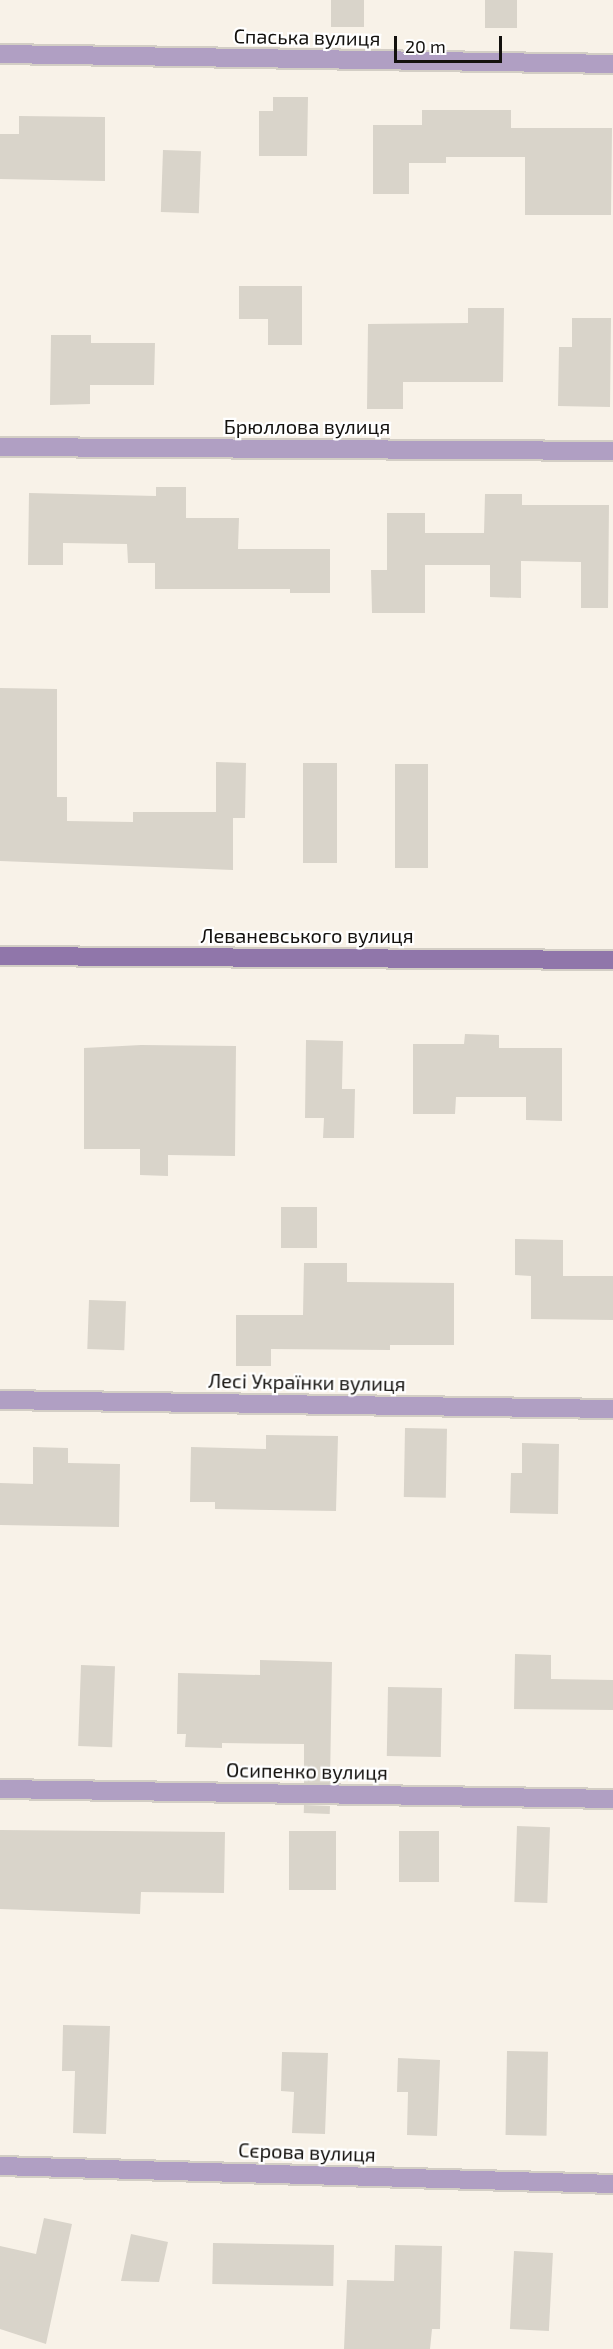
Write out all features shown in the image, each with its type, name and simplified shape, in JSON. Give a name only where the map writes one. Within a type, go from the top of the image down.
[{"type":"street","name":"Спаська вулиця","points":[[0,54],[613,64]]},
{"type":"street","name":"Брюллова вулиця","points":[[0,447],[613,451]]},
{"type":"street","name":"Леваневського вулиця","points":[[0,956],[613,960]]},
{"type":"street","name":"Лесі Українки вулиця","points":[[0,1400],[613,1409]]},
{"type":"street","name":"Осипенко вулиця","points":[[0,1788],[613,1799]]},
{"type":"street","name":"Сєрова вулиця","points":[[0,2166],[613,2184]]},
{"type":"building","points":[[331,0],[364,0],[364,27],[331,27]]},
{"type":"building","points":[[485,0],[517,0],[517,28],[485,28]]},
{"type":"building","points":[[273,97],[308,97],[307,156],[259,156],[259,111],[273,111]]},
{"type":"building","points":[[422,110],[511,110],[511,128],[612,128],[611,215],[525,215],[525,157],[446,157],[446,163],[409,163],[409,194],[373,194],[373,125],[422,125]]},
{"type":"building","points":[[19,116],[105,117],[105,181],[0,179],[0,134],[19,134]]},
{"type":"building","points":[[163,150],[201,151],[199,213],[161,212]]},
{"type":"building","points":[[239,286],[302,286],[302,345],[268,345],[268,319],[239,319]]},
{"type":"building","points":[[468,308],[504,308],[503,382],[403,382],[403,409],[367,409],[368,324],[468,323]]},
{"type":"building","points":[[572,318],[611,318],[610,407],[558,406],[559,347],[572,347]]},
{"type":"building","points":[[51,335],[91,335],[91,343],[155,343],[154,385],[90,385],[90,404],[50,405]]},
{"type":"building","points":[[156,487],[186,487],[186,518],[239,518],[238,549],[330,549],[330,593],[290,593],[290,589],[155,589],[155,563],[128,563],[127,544],[63,543],[63,565],[28,565],[29,493],[156,496]]},
{"type":"building","points":[[485,494],[522,494],[522,505],[609,505],[608,608],[581,608],[581,562],[521,561],[521,598],[490,597],[490,565],[425,565],[425,613],[372,613],[371,570],[387,570],[387,513],[425,513],[425,533],[484,533]]},
{"type":"building","points":[[0,688],[57,689],[57,797],[67,797],[67,821],[133,822],[133,812],[216,812],[216,762],[246,763],[245,818],[233,818],[233,870],[0,861]]},
{"type":"building","points":[[303,763],[337,763],[337,863],[303,863]]},
{"type":"building","points":[[395,764],[428,764],[428,868],[395,868]]},
{"type":"building","points":[[465,1034],[499,1035],[499,1048],[562,1048],[562,1121],[526,1120],[526,1097],[456,1097],[455,1114],[413,1114],[413,1044],[464,1044]]},
{"type":"building","points":[[306,1040],[343,1041],[342,1089],[355,1089],[354,1138],[323,1138],[324,1118],[305,1118]]},
{"type":"building","points":[[141,1045],[236,1046],[235,1156],[168,1155],[168,1176],[140,1175],[140,1149],[84,1149],[84,1048]]},
{"type":"building","points":[[281,1207],[317,1207],[317,1248],[281,1248]]},
{"type":"building","points":[[515,1239],[563,1240],[563,1276],[613,1276],[613,1320],[531,1319],[531,1276],[515,1275]]},
{"type":"building","points":[[304,1263],[347,1263],[347,1282],[454,1283],[454,1345],[390,1345],[390,1350],[271,1349],[271,1366],[236,1366],[236,1315],[303,1315]]},
{"type":"building","points":[[89,1300],[126,1301],[124,1350],[87,1349]]},
{"type":"building","points":[[405,1428],[447,1429],[446,1498],[404,1497]]},
{"type":"building","points":[[266,1435],[338,1436],[336,1511],[215,1509],[215,1502],[190,1502],[191,1447],[266,1449]]},
{"type":"building","points":[[522,1443],[559,1444],[558,1514],[510,1513],[511,1473],[522,1473]]},
{"type":"building","points":[[33,1447],[68,1448],[68,1463],[120,1464],[119,1527],[0,1525],[0,1483],[33,1484]]},
{"type":"building","points":[[515,1654],[551,1655],[551,1679],[613,1680],[613,1710],[514,1709]]},
{"type":"building","points":[[260,1660],[332,1662],[330,1783],[304,1783],[304,1744],[222,1743],[222,1748],[185,1747],[186,1734],[177,1734],[178,1673],[260,1675]]},
{"type":"building","points":[[81,1665],[115,1666],[112,1747],[78,1746]]},
{"type":"building","points":[[388,1687],[442,1688],[441,1757],[387,1756]]},
{"type":"building","points":[[304,1805],[330,1806],[330,1814],[304,1813]]},
{"type":"building","points":[[517,1826],[550,1827],[547,1903],[514,1902]]},
{"type":"building","points":[[0,1830],[225,1832],[224,1893],[141,1892],[140,1914],[0,1909]]},
{"type":"building","points":[[289,1831],[336,1831],[336,1890],[289,1890]]},
{"type":"building","points":[[399,1831],[439,1831],[439,1882],[399,1882]]},
{"type":"building","points":[[63,2025],[110,2026],[106,2134],[73,2133],[75,2071],[62,2071]]},
{"type":"building","points":[[507,2051],[548,2052],[547,2136],[506,2135]]},
{"type":"building","points":[[282,2052],[328,2053],[325,2134],[292,2133],[294,2092],[281,2091]]},
{"type":"building","points":[[398,2058],[440,2060],[437,2136],[407,2135],[408,2092],[397,2092]]},
{"type":"building","points":[[44,2218],[72,2224],[46,2344],[0,2329],[0,2246],[36,2254]]},
{"type":"building","points":[[131,2234],[168,2242],[159,2282],[121,2281]]},
{"type":"building","points":[[213,2243],[334,2245],[333,2286],[212,2284]]},
{"type":"building","points":[[395,2245],[442,2246],[440,2329],[432,2329],[430,2349],[344,2349],[347,2280],[394,2281]]},
{"type":"building","points":[[514,2251],[553,2253],[549,2331],[510,2329]]}]
